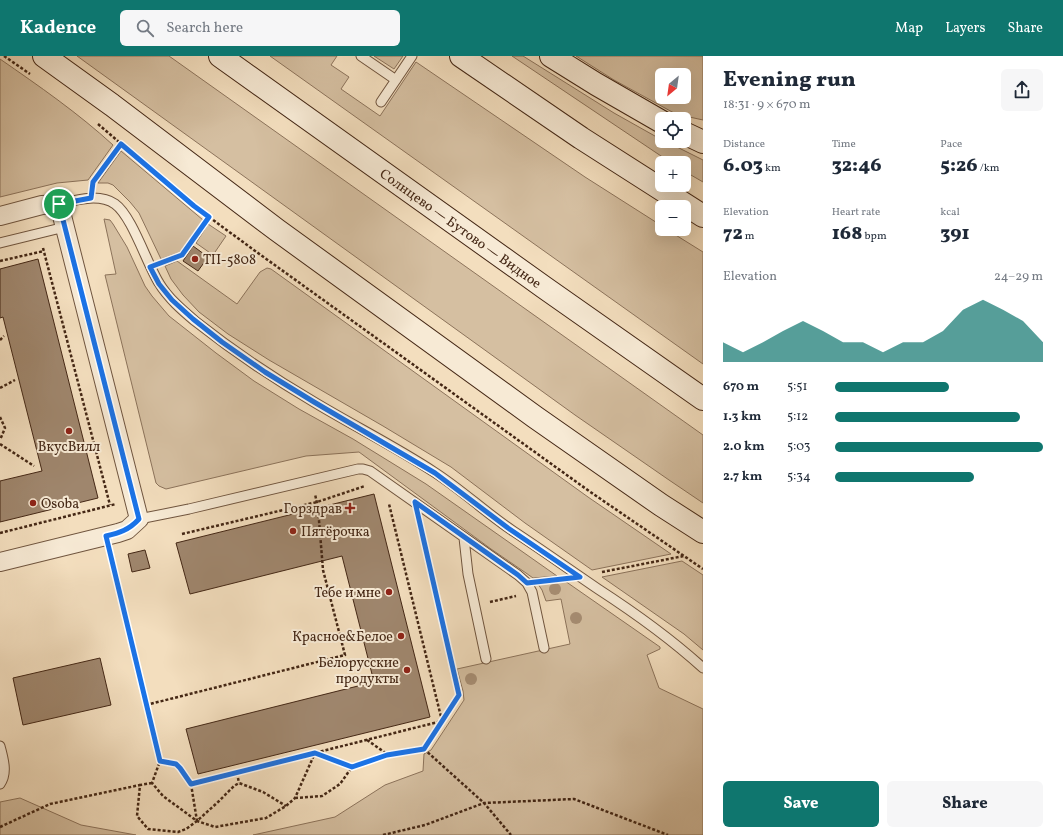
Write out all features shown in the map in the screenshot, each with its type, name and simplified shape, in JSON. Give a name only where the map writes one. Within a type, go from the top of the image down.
[{"type":"main road","points":[[44,56],[277,230],[535,418],[661,505],[703,532]]},
{"type":"main road","name":"Солнцево — Бутово — Видное","points":[[220,56],[703,399]]},
{"type":"main road","points":[[461,56],[581,138],[703,216]]},
{"type":"main road","points":[[551,56],[655,118]]},
{"type":"main road","points":[[691,136],[703,142]]},
{"type":"street","points":[[691,130],[703,131]]},
{"type":"street","points":[[0,216],[42,205],[59,204],[139,519],[127,530],[118,533],[0,562]]},
{"type":"lane","points":[[361,56],[396,80]]},
{"type":"lane","points":[[381,102],[412,56]]},
{"type":"lane","points":[[59,204],[91,198],[104,200],[115,204],[124,213],[159,284],[172,300],[193,319],[265,372],[435,473],[508,528],[640,617],[703,668]]},
{"type":"lane","points":[[0,243],[65,227]]},
{"type":"lane","points":[[139,519],[189,509],[358,469],[370,471],[518,575],[527,583],[532,592],[544,648]]},
{"type":"lane","points":[[464,538],[468,574],[486,659]]},
{"type":"lane","points":[[0,746],[5,771],[4,777],[0,784]]},
{"type":"path","points":[[4,56],[36,78]]},
{"type":"path","points":[[98,124],[194,206],[576,482],[703,569]]},
{"type":"path","points":[[91,198],[93,182],[121,144]]},
{"type":"path","points":[[150,267],[182,255],[209,217]]},
{"type":"path","points":[[39,234],[110,505]]},
{"type":"path","points":[[0,261],[44,250]]},
{"type":"path","points":[[0,340],[4,336]]},
{"type":"path","points":[[0,388],[15,380]]},
{"type":"path","points":[[0,417],[5,428],[0,440]]},
{"type":"path","points":[[0,444],[34,466]]},
{"type":"path","points":[[182,534],[317,502],[383,481],[442,721]]},
{"type":"path","points":[[0,533],[134,499]]},
{"type":"path","points":[[295,798],[322,796],[340,784],[352,767],[387,755],[424,749],[459,695],[415,502]]},
{"type":"path","points":[[146,705],[345,655],[323,570],[318,508]]},
{"type":"path","points":[[106,536],[160,761],[152,783]]},
{"type":"path","points":[[527,583],[580,577],[684,556]]},
{"type":"path","points":[[474,606],[532,592]]},
{"type":"path","points":[[191,784],[442,721]]},
{"type":"path","points":[[367,740],[387,755]]},
{"type":"path","points":[[424,749],[484,803],[510,835]]},
{"type":"path","points":[[152,783],[163,796],[197,821],[215,827],[266,818],[286,806],[295,798],[315,753]]},
{"type":"path","points":[[315,753],[352,767]]},
{"type":"path","points":[[160,761],[176,764],[191,784],[197,821]]},
{"type":"path","points":[[237,773],[239,783]]},
{"type":"path","points":[[0,827],[50,804],[152,783]]},
{"type":"path","points":[[239,783],[263,792],[286,806]]},
{"type":"path","points":[[140,785],[137,816],[148,828],[178,834],[197,821],[239,783]]},
{"type":"path","points":[[383,835],[425,825],[484,803],[574,799],[668,835]]},
{"type":"shaded area","points":[[77,56],[169,56],[703,435],[703,503],[575,415]]},
{"type":"shaded area","points":[[270,56],[337,56],[331,65],[349,77],[341,89],[380,116],[416,62],[585,177],[655,222],[655,236],[677,236],[703,252],[703,364]]},
{"type":"shaded area","points":[[374,56],[403,56],[394,69]]},
{"type":"shaded area","points":[[512,56],[523,56],[614,113],[655,136],[655,148],[679,148],[703,160],[703,182],[691,175],[691,156],[662,156]]},
{"type":"shaded area","points":[[576,56],[703,56],[703,120],[691,117],[691,112],[672,112],[658,104],[691,104],[691,68],[655,68],[655,103],[614,80]]},
{"type":"shaded area","points":[[0,59],[72,111],[113,145],[88,180],[57,183],[0,197]]},
{"type":"shaded area","points":[[121,151],[203,220],[180,252],[161,259],[139,213],[130,202],[113,185],[108,183],[98,183]]},
{"type":"shaded area","points":[[104,219],[110,220],[113,224],[127,247],[145,286],[169,316],[254,381],[426,484],[557,576],[533,578],[359,452],[306,456],[166,489],[159,486],[156,483],[105,275],[116,274]]},
{"type":"shaded area","points":[[208,224],[226,236],[213,255],[196,243]]},
{"type":"shaded area","points":[[177,261],[237,304],[260,272],[267,268],[271,269],[588,497],[671,554],[592,570],[525,523],[451,467],[269,360],[228,334],[199,312],[183,295],[171,279],[165,266]]},
{"type":"shaded area","points":[[682,561],[703,575],[703,650],[684,634],[602,577]]},
{"type":"shaded area","points":[[565,581],[660,647],[660,649],[647,655],[659,688],[703,709],[703,835],[253,835],[335,817],[385,785],[423,771],[424,754],[431,750],[464,700],[457,669],[570,644],[561,599],[546,601],[538,584]]},
{"type":"shaded area","points":[[20,798],[81,825],[136,835],[0,835],[0,802]]},
{"type":"building","name":"ТП-5808","points":[[193,246],[208,257],[198,271],[183,261]]},
{"type":"building","points":[[38,259],[98,498],[0,522],[0,481],[42,471],[3,317],[0,318],[0,269]]},
{"type":"building","points":[[374,494],[430,717],[198,774],[186,729],[374,682],[342,556],[190,594],[176,543]]},
{"type":"building","points":[[145,550],[150,568],[132,572],[128,554]]},
{"type":"building","points":[[100,658],[111,705],[23,725],[13,678]]},
{"type":"place","name":"ТП-5808","points":[[195,259]]},
{"type":"place","name":"ВкусВилл","points":[[69,431]]},
{"type":"place","name":"Osoba","points":[[33,503]]},
{"type":"place","name":"Горздрав","points":[[350,508]]},
{"type":"place","name":"Пятёрочка","points":[[293,531]]},
{"type":"place","name":"Тебе и мне","points":[[389,592]]},
{"type":"place","name":"Красное&Белое","points":[[401,636]]},
{"type":"place","name":"Белорусские продукты","points":[[407,670]]},
{"type":"route","points":[[121,144],[209,217],[182,255],[150,267],[159,284],[172,300],[222,342],[265,372],[435,473],[508,528],[580,577],[527,583],[518,575],[415,502],[459,695],[424,749],[387,755],[352,767],[315,753],[191,784],[176,764],[160,761],[106,536],[127,530],[139,519],[59,204],[91,198],[93,182],[121,144]]}]
